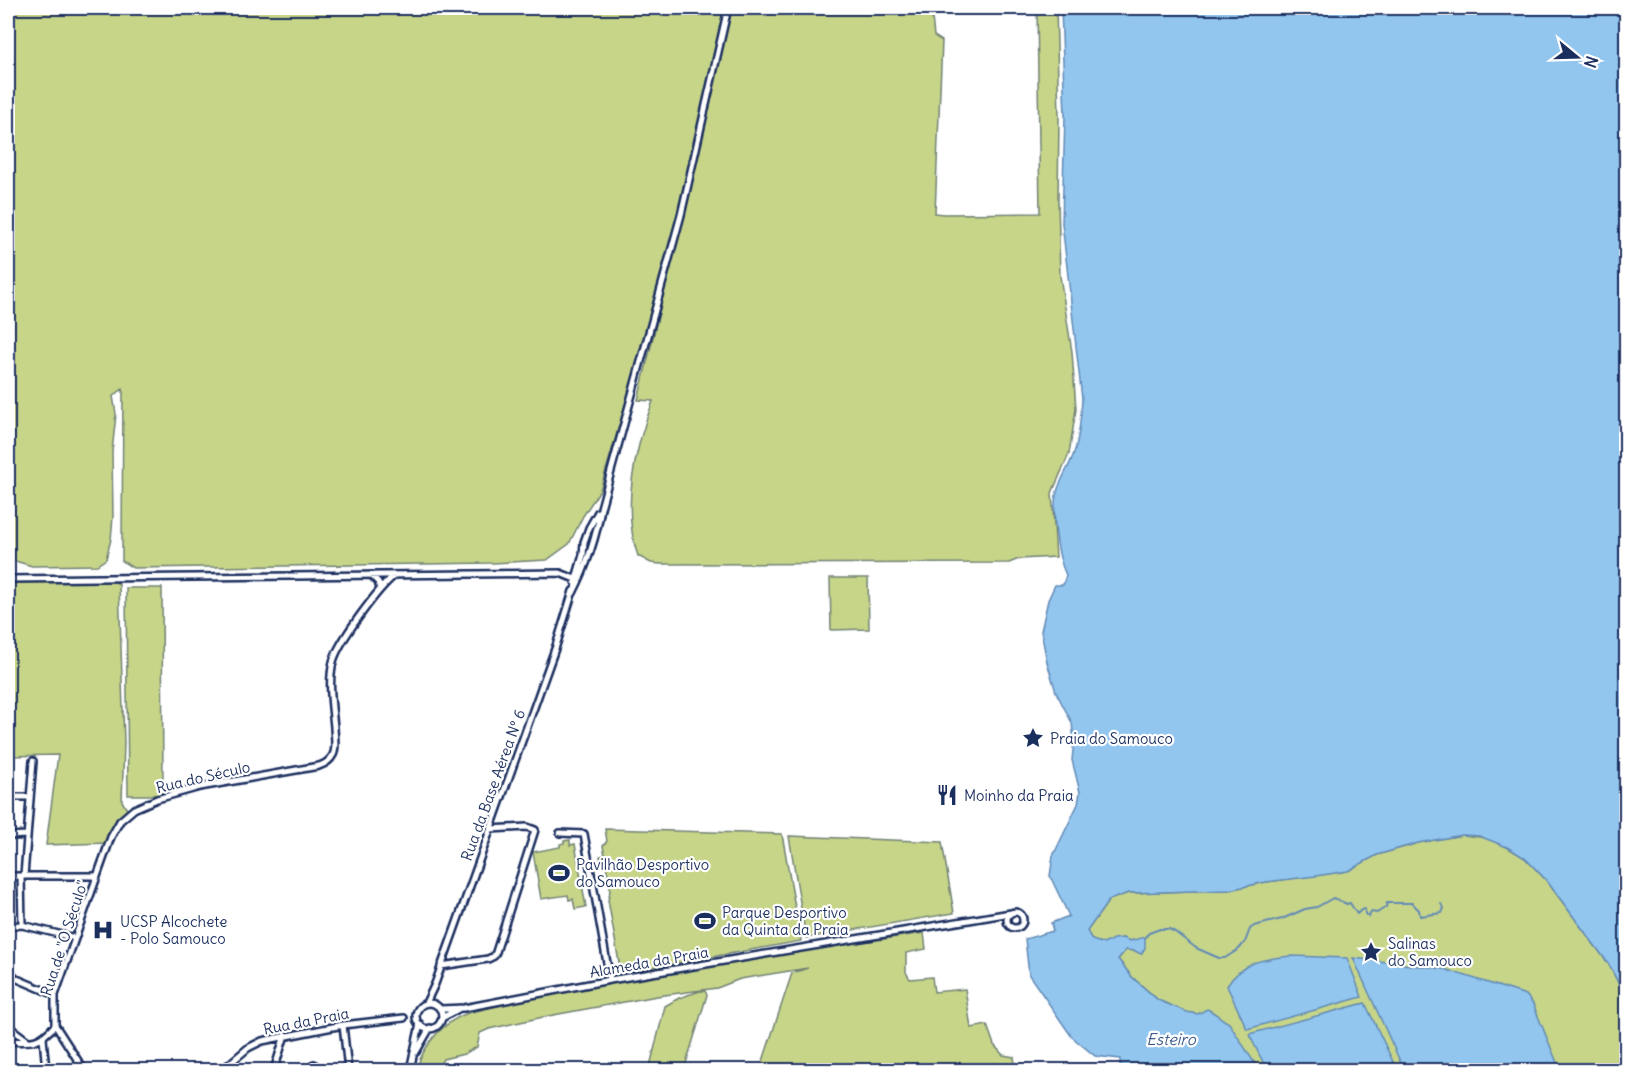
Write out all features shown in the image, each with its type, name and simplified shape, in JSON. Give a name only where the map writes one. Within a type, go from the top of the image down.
[{"type":"street","points":[[573,593],[594,541],[681,215],[728,8]]},
{"type":"street","points":[[573,593],[584,542],[601,508]]},
{"type":"street","points":[[8,579],[560,573],[575,579]]},
{"type":"street","points":[[371,575],[378,582],[380,589]]},
{"type":"street","name":"Rua do Século","points":[[97,876],[111,837],[120,821],[134,809],[157,799],[200,787],[323,765],[333,756],[335,740],[331,673],[333,660],[340,646],[380,589],[395,575]]},
{"type":"street","name":"Rua da Base Aérea Nº 6","points":[[435,984],[573,593]]},
{"type":"street","points":[[22,925],[23,876],[33,761]]},
{"type":"street","points":[[8,797],[30,797]]},
{"type":"street","points":[[441,966],[488,959],[494,956],[535,830],[527,827],[490,829]]},
{"type":"street","points":[[560,833],[584,834],[610,980]]},
{"type":"street","points":[[8,836],[27,835]]},
{"type":"street","points":[[8,876],[97,876]]},
{"type":"street","name":"Rua de \"O Século\"","points":[[55,1025],[55,995],[97,876]]},
{"type":"street","points":[[1011,913],[1019,913],[1023,921],[1017,928],[1008,925],[1007,919],[1011,913]]},
{"type":"street","name":"Alameda da Praia","points":[[460,1008],[610,980],[1011,913]]},
{"type":"street","name":"Alameda da Praia","points":[[983,918],[998,917],[1008,925]]},
{"type":"street","points":[[8,926],[22,925],[75,938]]},
{"type":"street","points":[[8,967],[15,978],[55,995]]},
{"type":"street","points":[[410,1071],[420,1024],[417,1017],[418,1011],[426,1003],[435,984]]},
{"type":"street","points":[[435,984],[437,1007],[442,1018]]},
{"type":"street","points":[[426,1003],[437,1007],[460,1008]]},
{"type":"street","points":[[420,1024],[430,1028],[437,1026],[442,1018],[460,1008]]},
{"type":"street","name":"Rua da Praia","points":[[222,1071],[248,1048],[262,1041],[343,1025],[404,1018]]},
{"type":"street","points":[[8,1041],[35,1042],[43,1038],[55,1025],[84,1071]]},
{"type":"street","points":[[343,1025],[348,1071]]},
{"type":"street","points":[[8,1026],[28,1041]]},
{"type":"street","points":[[413,1056],[430,1028]]},
{"type":"street","points":[[274,1071],[285,1035]]},
{"type":"street","points":[[43,1038],[46,1071]]},
{"type":"green space","points":[[8,8],[725,8],[671,242],[631,386],[600,490],[569,544],[547,560],[492,563],[133,568],[122,561],[123,389],[113,396],[116,414],[112,452],[113,517],[106,559],[97,565],[32,566],[8,559]]},
{"type":"green space","points":[[732,8],[931,8],[934,36],[942,41],[935,213],[944,214],[1040,213],[1037,8],[1056,8],[1060,276],[1072,352],[1076,409],[1069,454],[1052,493],[1056,557],[1019,559],[1009,563],[661,564],[651,563],[638,556],[631,518],[632,478],[646,419],[653,401],[638,400]]},
{"type":"green space","points":[[830,578],[868,578],[869,629],[831,630]]},
{"type":"green space","points":[[113,581],[119,584],[124,743],[122,801],[129,813],[120,821],[108,843],[46,845],[58,755],[8,756],[8,582]]},
{"type":"green space","points":[[126,588],[162,588],[163,795],[128,795]]},
{"type":"green space","name":"Parque Desportivo da Quinta da Praia","points":[[605,829],[782,834],[801,941],[627,972],[625,975],[624,968],[620,968],[608,900],[610,890],[605,861],[601,861],[600,856],[605,855],[603,846],[607,841]]},
{"type":"green space","name":"Salinas do Samouco","points":[[1462,835],[1489,838],[1525,858],[1546,880],[1608,963],[1626,998],[1626,1070],[1129,1070],[1120,1065],[1158,1000],[1132,977],[1118,959],[1126,950],[1135,951],[1145,938],[1129,941],[1123,938],[1104,944],[1092,940],[1087,931],[1109,900],[1128,893],[1228,890],[1266,882],[1347,871],[1377,855],[1418,843]]},
{"type":"green space","points":[[789,836],[942,842],[954,913],[806,938]]},
{"type":"green space","name":"Pavilhão Desportivo do Samouco","points":[[570,840],[570,845],[575,844],[586,907],[575,909],[573,899],[569,900],[568,895],[541,899],[533,852],[560,847],[564,841]]},
{"type":"green space","points":[[924,933],[926,949],[906,953],[906,972],[910,979],[932,977],[934,992],[965,989],[971,1028],[987,1025],[994,1045],[1003,1055],[1014,1057],[1016,1070],[760,1070],[792,973],[808,968],[740,979],[717,988],[657,996],[489,1029],[480,1033],[477,1047],[464,1054],[443,1059],[437,1070],[416,1070],[424,1051],[435,1035],[450,1022],[468,1013],[601,982],[611,983],[694,967]]},
{"type":"green space","points":[[705,991],[707,995],[684,1070],[649,1070],[665,1006],[679,998]]},
{"type":"water","name":"Esteiro","points":[[1061,8],[1626,8],[1626,998],[1608,963],[1546,880],[1525,858],[1507,847],[1479,836],[1462,835],[1418,843],[1377,855],[1348,871],[1266,882],[1228,890],[1128,893],[1109,900],[1087,931],[1092,940],[1104,944],[1113,939],[1123,938],[1130,941],[1145,937],[1145,948],[1141,954],[1126,950],[1118,959],[1132,977],[1158,1000],[1187,1012],[1198,1014],[1207,1009],[1229,1023],[1259,1070],[1129,1070],[1120,1065],[1120,1059],[1095,1056],[1072,1037],[1029,975],[1025,939],[1053,931],[1051,923],[1069,916],[1050,876],[1053,856],[1078,804],[1080,792],[1072,760],[1074,741],[1072,723],[1056,692],[1041,631],[1048,600],[1055,585],[1063,585],[1066,575],[1056,534],[1055,501],[1077,444],[1082,399],[1062,223],[1065,116]]},
{"type":"water","points":[[1292,956],[1347,958],[1362,997],[1247,1029],[1227,986],[1240,971],[1255,962]]},
{"type":"water","points":[[1353,958],[1444,969],[1526,995],[1533,1004],[1560,1070],[1404,1070]]},
{"type":"water","points":[[1365,1003],[1397,1070],[1267,1070],[1249,1034]]},
{"type":"waterway","points":[[1145,937],[1160,929],[1169,929],[1196,948],[1219,958],[1225,958],[1239,949],[1254,926],[1317,907],[1333,898],[1347,904],[1350,903],[1357,914],[1365,909],[1365,914],[1369,917],[1371,912],[1377,913],[1386,907],[1387,903],[1412,903],[1419,910],[1420,916],[1442,913],[1444,908],[1441,904]]},
{"type":"place","name":"Praia do Samouco","points":[[1033,738]]},
{"type":"place","name":"Moinho da Praia","points":[[947,795]]},
{"type":"place","name":"Pavilhão Desportivo do Samouco","points":[[559,873]]},
{"type":"place","name":"Parque Desportivo da Quinta da Praia","points":[[705,921]]},
{"type":"place","name":"UCSP Alcochete - Polo Samouco","points":[[103,930]]},
{"type":"place","name":"Salinas do Samouco","points":[[1371,952]]}]
